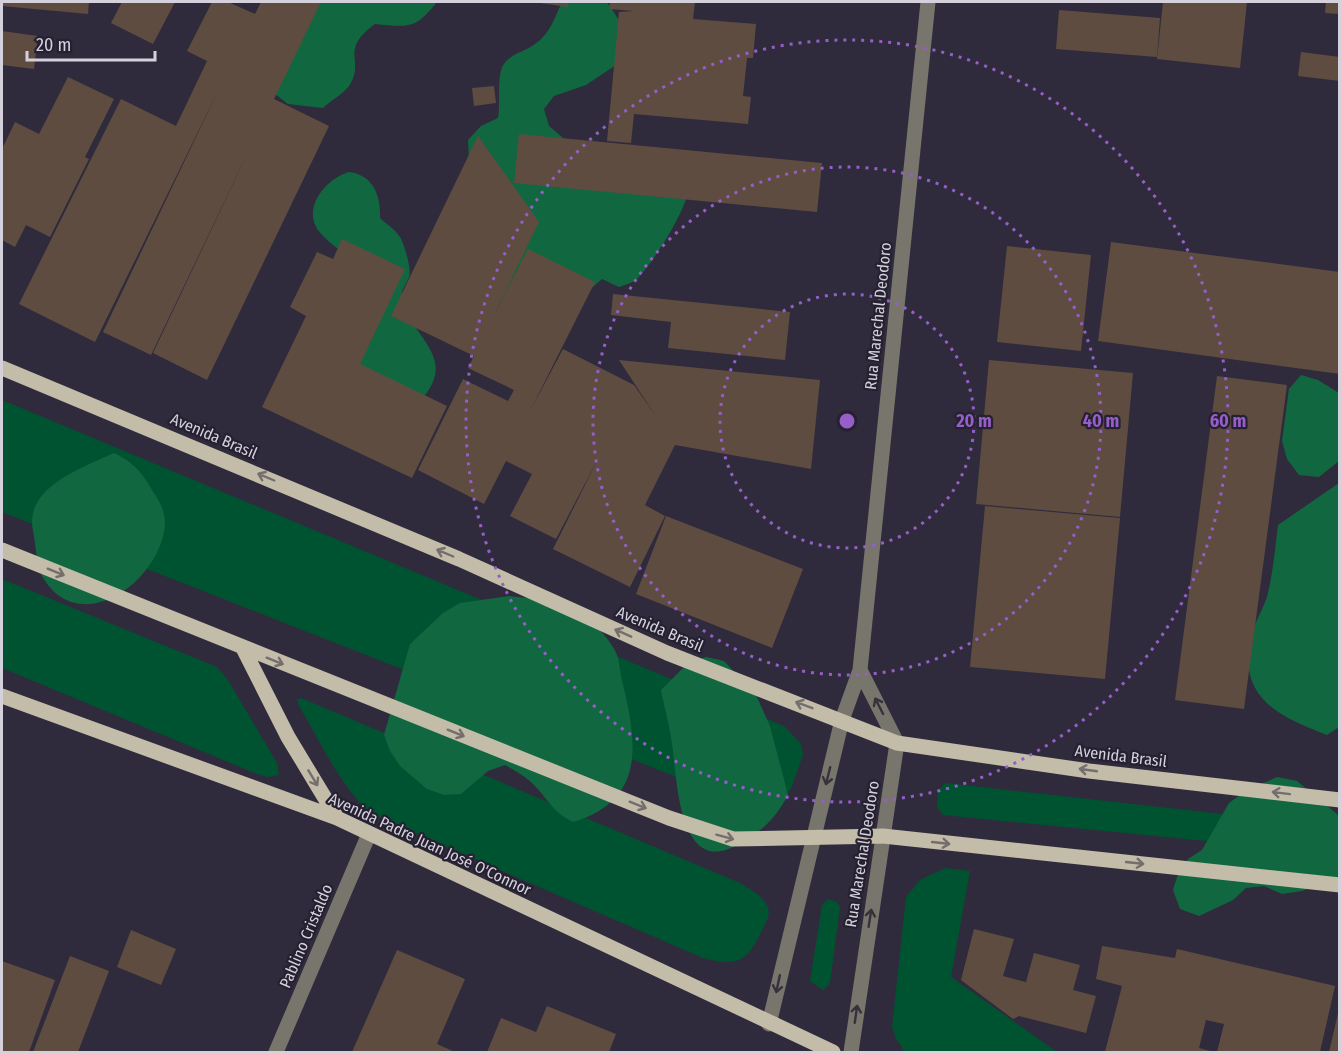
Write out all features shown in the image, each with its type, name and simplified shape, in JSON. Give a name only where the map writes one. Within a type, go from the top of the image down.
[{"type":"main road","name":"Avenida Brasil","points":[[2,368],[449,554],[667,653],[897,743],[1089,771],[1340,800]]},
{"type":"main road","points":[[2,550],[704,831],[733,839],[812,840],[883,836],[1340,885]]},
{"type":"main road","points":[[243,648],[288,737],[338,818]]},
{"type":"main road","name":"Avenida Padre Juan José O'Connor","points":[[2,696],[338,818],[833,1053]]},
{"type":"street","name":"Rua Marechal Deodoro","points":[[769,1024],[842,720],[860,670],[928,2]]},
{"type":"street","points":[[860,670],[897,743]]},
{"type":"street","name":"Rua Marechal Deodoro","points":[[851,1053],[897,743]]},
{"type":"street","name":"Pablino Cristaldo","points":[[276,1053],[369,834]]},
{"type":"green space","points":[[313,2],[437,2],[423,18],[410,25],[375,24],[364,33],[355,49],[355,69],[349,86],[323,108],[288,104],[265,86],[303,8]]},
{"type":"green space","points":[[562,2],[607,2],[628,34],[616,65],[586,85],[554,96],[544,109],[549,126],[563,138],[689,188],[682,210],[668,236],[636,280],[619,287],[602,279],[563,313],[514,313],[501,300],[469,159],[468,140],[481,126],[498,118],[499,82],[504,64],[545,35]]},
{"type":"green space","points":[[349,172],[358,174],[370,182],[379,202],[380,218],[402,240],[410,274],[402,292],[402,298],[409,316],[435,361],[435,372],[431,385],[421,400],[355,377],[358,263],[322,235],[314,221],[313,212],[315,203],[325,187]]},
{"type":"green space","points":[[1301,375],[1318,380],[1339,393],[1339,461],[1319,477],[1299,475],[1287,459],[1282,441],[1289,389]]},
{"type":"green space","points":[[2,400],[784,726],[801,744],[803,755],[791,789],[777,802],[753,807],[2,512]]},
{"type":"green space","points":[[114,453],[136,468],[145,478],[159,502],[165,523],[160,545],[150,565],[135,582],[116,596],[96,603],[76,603],[58,595],[42,576],[37,560],[33,516],[37,502],[58,481]]},
{"type":"green space","points":[[1339,483],[1339,727],[1327,735],[1291,720],[1264,700],[1249,672],[1249,653],[1254,627],[1269,588],[1278,525]]},
{"type":"green space","points":[[2,579],[217,667],[228,680],[277,763],[279,775],[267,777],[257,774],[2,668]]},
{"type":"green space","points":[[509,596],[555,602],[580,612],[602,633],[618,658],[632,732],[630,770],[624,786],[612,801],[596,813],[573,822],[556,810],[529,780],[505,765],[488,771],[461,794],[444,795],[427,789],[400,766],[390,751],[384,735],[410,644],[443,613],[460,603]]},
{"type":"green space","points":[[706,657],[724,661],[756,695],[770,726],[788,795],[777,812],[758,832],[733,847],[715,852],[701,846],[690,834],[683,816],[661,690],[688,663]]},
{"type":"green space","points":[[301,698],[740,883],[761,897],[768,907],[768,917],[757,941],[746,955],[733,962],[703,958],[371,814],[349,790],[331,763],[299,706],[297,700]]},
{"type":"green space","points":[[1277,777],[1297,781],[1337,814],[1339,819],[1339,874],[1336,880],[1302,891],[1282,894],[1264,886],[1246,888],[1233,900],[1199,916],[1180,909],[1173,890],[1178,874],[1188,859],[1202,850],[1229,803],[1244,792]]},
{"type":"green space","points":[[945,783],[1339,827],[1339,854],[943,815],[937,808],[938,791]]},
{"type":"green space","points":[[945,868],[970,871],[951,977],[1057,1052],[905,1052],[896,1039],[892,1027],[906,897],[920,880]]},
{"type":"green space","points":[[828,899],[837,902],[840,907],[830,983],[823,990],[810,981],[822,905]]},
{"type":"building","points":[[2,2],[89,2],[88,14],[2,6]]},
{"type":"building","points":[[122,2],[175,2],[153,44],[111,23]]},
{"type":"building","points":[[212,2],[228,2],[255,14],[261,2],[321,2],[274,99],[329,126],[207,380],[153,353],[251,146],[151,355],[103,332],[218,91],[95,342],[19,304],[121,99],[176,126],[207,61],[187,51]]},
{"type":"building","points":[[533,2],[568,2],[568,7]]},
{"type":"building","points":[[610,2],[695,2],[693,19],[756,24],[753,58],[747,58],[743,96],[751,97],[748,124],[634,114],[631,143],[607,141],[619,12],[634,11],[609,9]]},
{"type":"building","points":[[1163,2],[1247,2],[1240,68],[1157,59]]},
{"type":"building","points":[[1326,2],[1340,2],[1340,14],[1325,13]]},
{"type":"building","points":[[1059,10],[1160,18],[1157,57],[1056,49]]},
{"type":"building","points":[[2,31],[38,36],[34,69],[2,65]]},
{"type":"building","points":[[1301,52],[1340,57],[1340,81],[1298,76]]},
{"type":"building","points":[[68,77],[114,99],[85,157],[89,159],[50,237],[26,225],[15,247],[2,240],[2,149],[15,122],[39,134]]},
{"type":"building","points":[[494,86],[496,103],[474,106],[472,88]]},
{"type":"building","points":[[519,134],[822,163],[817,212],[514,183]]},
{"type":"building","points":[[478,136],[539,222],[496,311],[528,249],[595,282],[530,411],[563,349],[634,385],[655,415],[619,360],[820,380],[811,469],[675,445],[645,505],[665,516],[630,587],[553,549],[599,457],[556,539],[510,516],[532,474],[506,461],[484,504],[418,470],[463,379],[508,401],[514,390],[468,368],[474,356],[391,316]]},
{"type":"building","points":[[342,239],[405,269],[360,364],[447,406],[412,478],[262,407],[306,316],[290,307],[317,252],[333,259]]},
{"type":"building","points":[[1111,242],[1340,272],[1340,374],[1098,341]]},
{"type":"building","points":[[1007,246],[1091,255],[1081,351],[997,342]]},
{"type":"building","points":[[613,294],[790,312],[785,360],[668,348],[671,322],[611,315]]},
{"type":"building","points":[[989,360],[1133,373],[1120,517],[976,504]]},
{"type":"building","points":[[1217,376],[1287,385],[1244,709],[1175,700]]},
{"type":"building","points":[[985,506],[1120,518],[1105,679],[970,667]]},
{"type":"building","points":[[666,516],[803,569],[772,648],[636,594]]},
{"type":"building","points":[[974,929],[1014,939],[1003,976],[1026,982],[1034,953],[1080,965],[1073,990],[1096,996],[1086,1033],[1019,1016],[1013,1019],[961,980]]},
{"type":"building","points":[[131,930],[176,949],[161,985],[117,967]]},
{"type":"building","points":[[1102,946],[1175,958],[1177,949],[1335,986],[1320,1052],[1217,1052],[1224,1024],[1206,1020],[1199,1048],[1214,1052],[1105,1052],[1122,986],[1096,979]]},
{"type":"building","points":[[397,950],[465,979],[437,1044],[455,1052],[352,1052]]},
{"type":"building","points":[[70,956],[109,971],[78,1052],[33,1052]]},
{"type":"building","points":[[2,961],[55,980],[29,1052],[2,1052]]},
{"type":"building","points":[[547,1006],[616,1034],[609,1052],[487,1052],[501,1018],[536,1032]]},
{"type":"building","points":[[1339,1009],[1340,1052],[1329,1052]]}]
